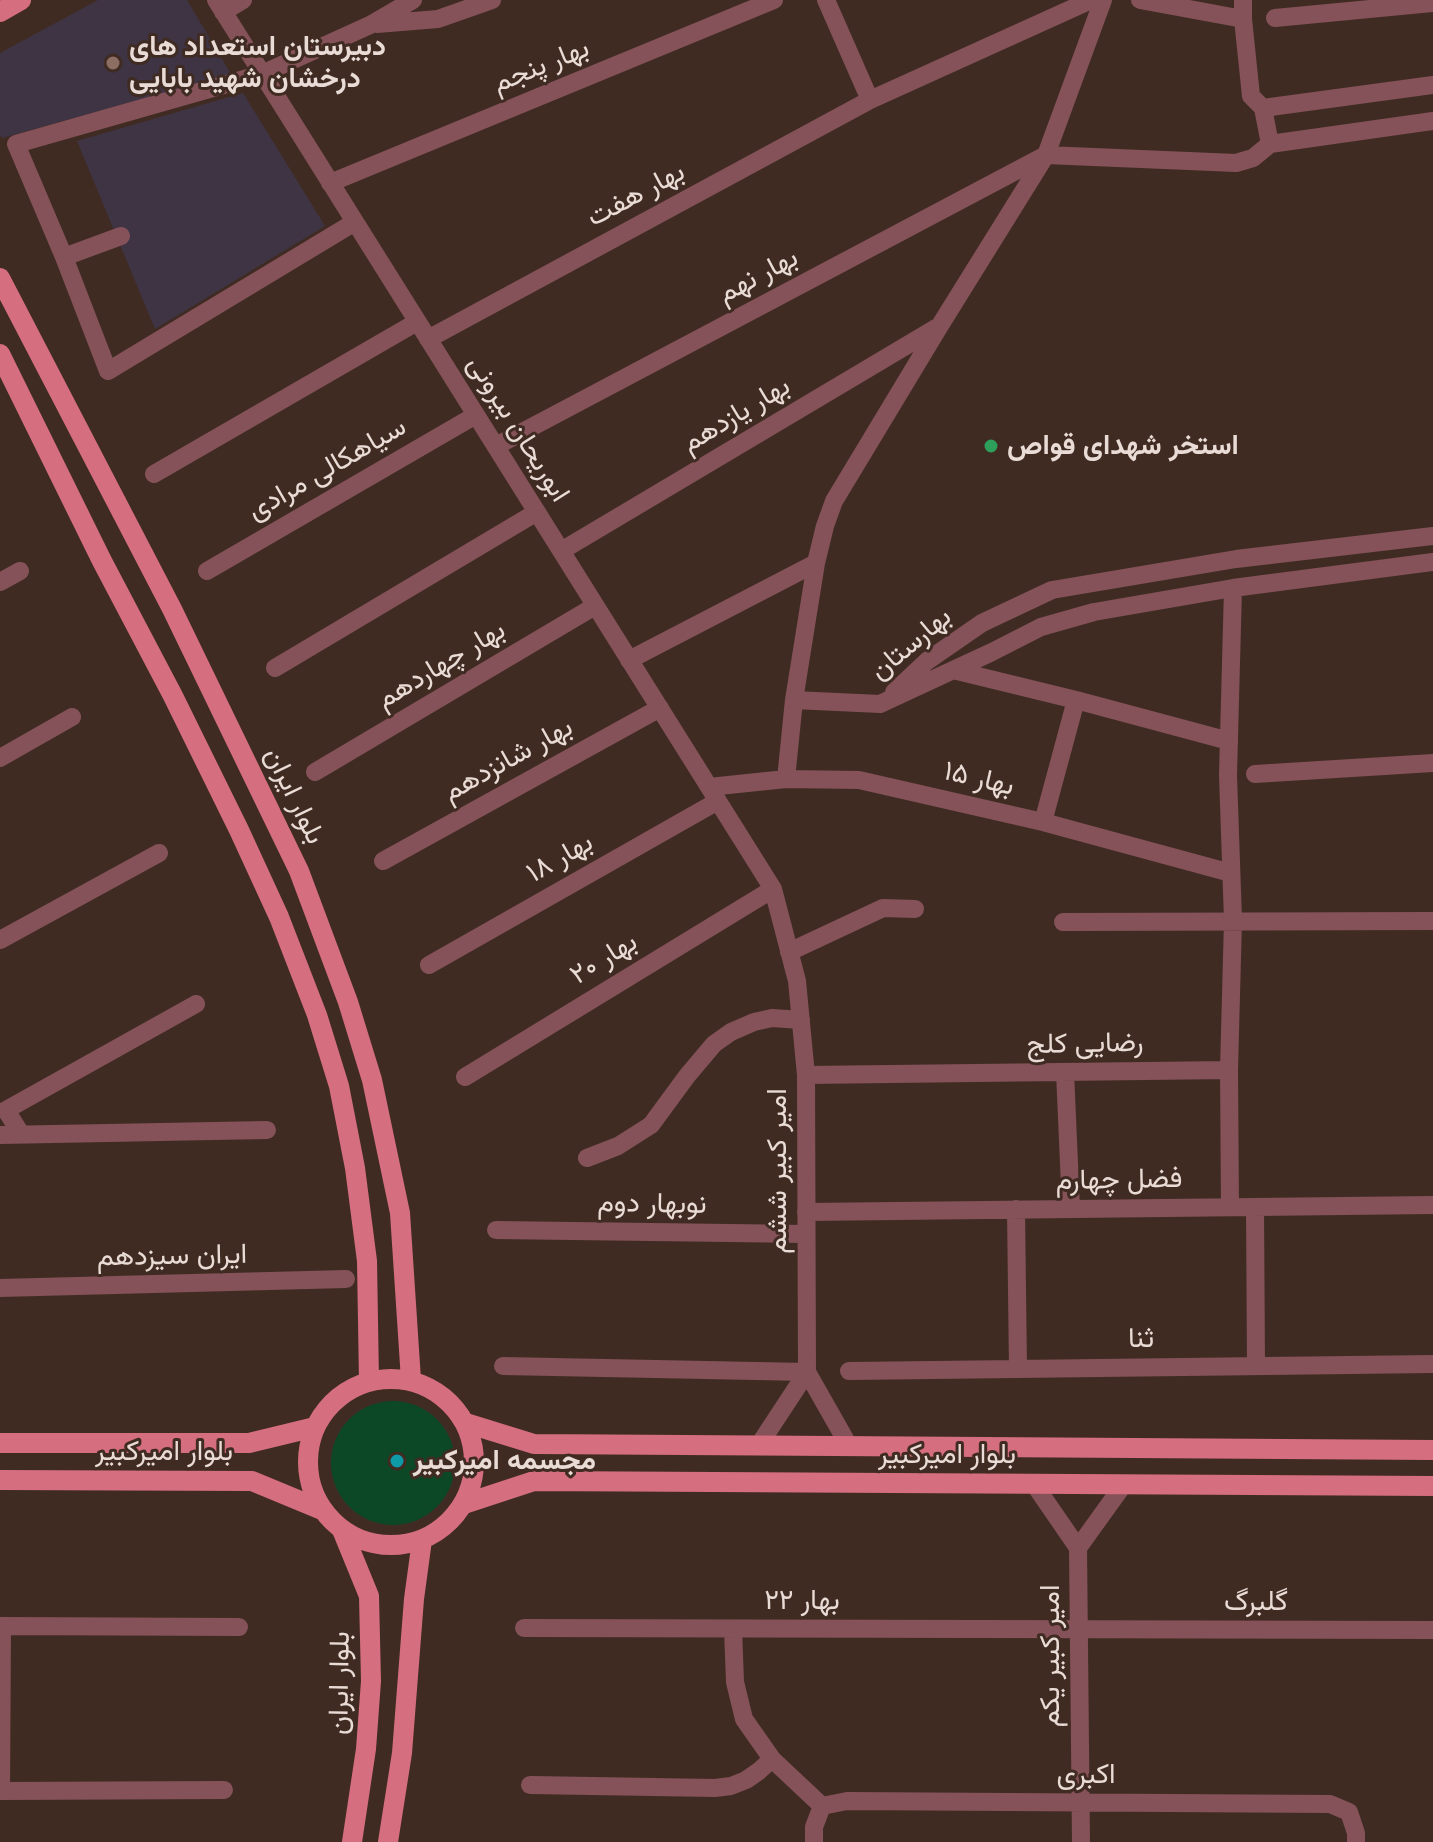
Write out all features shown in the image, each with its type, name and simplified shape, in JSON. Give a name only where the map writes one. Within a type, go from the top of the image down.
[{"type":"main road","points":[[0,12],[21,0]]},
{"type":"main road","name":"بلوار ایران","points":[[0,278],[172,609],[299,871],[348,1002],[372,1080],[400,1213],[411,1380]]},
{"type":"main road","points":[[0,354],[239,830],[279,917],[317,1015],[339,1086],[355,1168],[367,1261],[369,1381]]},
{"type":"main road","points":[[411,1380],[433,1389],[452,1403],[466,1423],[475,1449],[474,1477],[464,1504],[446,1525],[422,1540],[395,1546],[367,1542],[342,1530],[322,1510],[310,1484],[308,1455],[315,1427],[328,1407],[346,1391],[369,1381],[411,1380]]},
{"type":"main road","name":"بلوار امیرکبیر","points":[[466,1423],[534,1444],[1433,1450]]},
{"type":"main road","name":"بلوار امیرکبیر","points":[[0,1443],[249,1443],[315,1427]]},
{"type":"main road","name":"بلوار امیرکبیر","points":[[0,1480],[252,1481],[322,1510]]},
{"type":"main road","name":"بلوار امیرکبیر","points":[[464,1504],[534,1481],[1433,1486]]},
{"type":"main road","name":"بلوار ایران","points":[[342,1530],[369,1596],[371,1681],[366,1749],[352,1842]]},
{"type":"main road","points":[[388,1842],[402,1753],[414,1599],[422,1540]]},
{"type":"street","points":[[219,6],[243,0]]},
{"type":"street","points":[[355,222],[108,371],[16,144],[262,74],[370,25],[413,0]]},
{"type":"street","points":[[370,25],[438,19],[492,0]]},
{"type":"street","name":"بهار پنجم","points":[[330,183],[774,0]]},
{"type":"street","points":[[826,0],[870,100]]},
{"type":"street","name":"بهار هفت","points":[[428,339],[870,100],[1091,0]]},
{"type":"street","points":[[786,779],[794,700],[816,563],[834,501],[1046,155],[1103,0]]},
{"type":"street","points":[[1140,0],[1243,10],[1251,96],[1263,108],[1270,144]]},
{"type":"street","points":[[1275,18],[1433,3]]},
{"type":"street","name":"ابوریحان بیرونی","points":[[219,6],[773,889]]},
{"type":"street","points":[[1263,108],[1433,85]]},
{"type":"street","points":[[1046,155],[1236,163],[1253,158],[1270,144],[1433,121]]},
{"type":"street","name":"بهار نهم","points":[[496,446],[1046,155]]},
{"type":"street","points":[[64,257],[121,236]]},
{"type":"street","points":[[154,474],[417,322]]},
{"type":"street","name":"بهار یازدهم","points":[[561,551],[939,327]]},
{"type":"street","name":"سیاهکالی مرادی","points":[[207,571],[476,415]]},
{"type":"street","points":[[275,668],[537,512]]},
{"type":"street","name":"بهارستان","points":[[880,704],[927,661],[982,623],[1052,590],[1236,559],[1433,536]]},
{"type":"street","name":"بهارستان","points":[[880,704],[1041,627],[1094,612],[1233,588],[1433,562]]},
{"type":"street","points":[[629,660],[816,563]]},
{"type":"street","points":[[0,582],[20,571]]},
{"type":"street","points":[[1230,1207],[1229,1070],[1233,920],[1228,775],[1233,588]]},
{"type":"street","name":"بهار چهاردهم","points":[[315,772],[595,606]]},
{"type":"street","points":[[953,670],[1229,741]]},
{"type":"street","points":[[794,700],[880,704]]},
{"type":"street","points":[[1043,822],[1076,700]]},
{"type":"street","name":"بهار شانزدهم","points":[[383,861],[660,708]]},
{"type":"street","points":[[0,758],[72,717]]},
{"type":"street","points":[[1255,774],[1433,763]]},
{"type":"street","name":"بهار ۱۵","points":[[714,794],[786,779],[859,780],[1043,822],[1231,873]]},
{"type":"street","name":"بهار ۱۸","points":[[429,965],[714,794]]},
{"type":"street","points":[[0,940],[159,853]]},
{"type":"street","name":"امیر کبیر ششم","points":[[773,889],[797,981],[806,1075],[807,1372],[849,1446]]},
{"type":"street","name":"بهار ۲۰","points":[[465,1077],[773,889]]},
{"type":"street","points":[[789,952],[883,908],[915,909]]},
{"type":"street","points":[[1063,922],[1433,921]]},
{"type":"street","points":[[21,1134],[6,1110],[196,1004]]},
{"type":"street","points":[[587,1158],[618,1146],[651,1125],[714,1044],[731,1032],[772,1018],[801,1020]]},
{"type":"street","name":"رضایی کلج","points":[[806,1075],[1229,1070]]},
{"type":"street","points":[[1065,1072],[1071,1209]]},
{"type":"street","points":[[0,1135],[267,1130]]},
{"type":"street","name":"فضل چهارم","points":[[806,1212],[1433,1205]]},
{"type":"street","points":[[1255,1207],[1256,1366]]},
{"type":"street","points":[[1016,1209],[1018,1369]]},
{"type":"street","name":"نوبهار دوم","points":[[496,1230],[806,1234]]},
{"type":"street","name":"ایران سیزدهم","points":[[0,1288],[346,1279]]},
{"type":"street","name":"ثنا","points":[[849,1371],[1433,1364]]},
{"type":"street","points":[[503,1366],[807,1372]]},
{"type":"street","points":[[759,1445],[807,1372]]},
{"type":"street","name":"امیر کبیر یکم","points":[[1034,1484],[1078,1548],[1081,1842]]},
{"type":"street","points":[[1078,1548],[1124,1484]]},
{"type":"street","points":[[224,1790],[0,1791],[1,1626],[239,1627]]},
{"type":"street","name":"بهار ۲۲","points":[[524,1628],[1079,1631]]},
{"type":"street","points":[[733,1629],[735,1682],[744,1719],[772,1759],[822,1806],[814,1827],[814,1842]]},
{"type":"street","name":"گلبرگ","points":[[1079,1631],[1433,1630]]},
{"type":"street","points":[[530,1785],[715,1788],[746,1780],[772,1759]]},
{"type":"street","name":"اکبری","points":[[822,1806],[847,1801],[1330,1804],[1349,1812],[1356,1842]]},
{"type":"shaded area","name":"دبیرستان استعداد های درخشان شهید بابایی","points":[[98,0],[187,0],[231,74],[2,138],[0,53]]},
{"type":"shaded area","points":[[243,93],[325,226],[155,329],[77,141]]},
{"type":"green space","points":[[393,1401],[417,1406],[437,1419],[450,1439],[455,1463],[450,1487],[437,1507],[417,1520],[393,1525],[369,1520],[349,1507],[336,1487],[331,1463],[336,1439],[349,1419],[369,1406]]},
{"type":"place","name":"دبیرستان استعداد های درخشان شهید بابایی","points":[[113,63]]},
{"type":"place","name":"استخر شهدای قواص","points":[[991,446]]},
{"type":"place","name":"مجسمه امیرکبیر","points":[[397,1461]]}]
